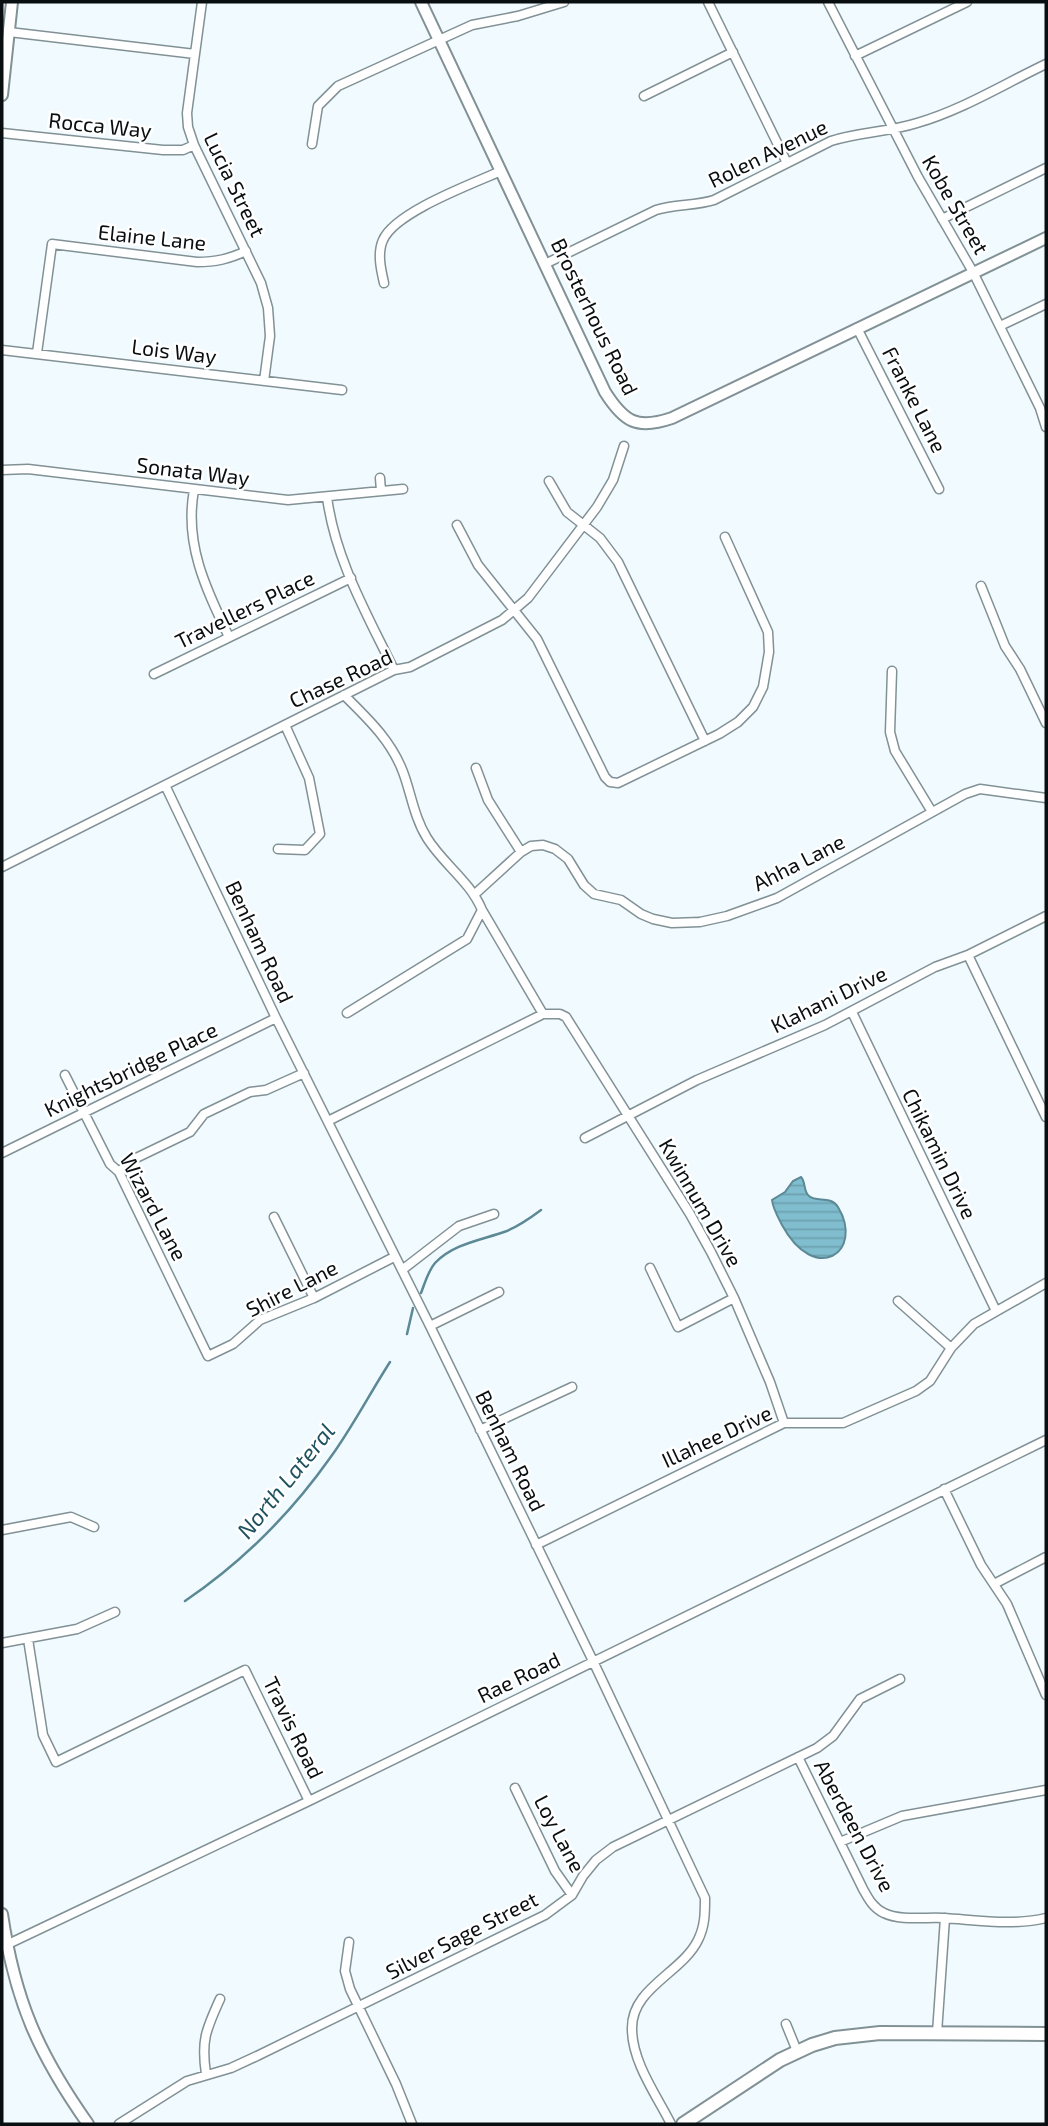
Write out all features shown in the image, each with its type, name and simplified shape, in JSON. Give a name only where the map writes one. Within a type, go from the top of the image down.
[{"type":"main road","points":[[682,2124],[769,2066],[797,2051],[827,2040],[855,2035],[1046,2034]]},
{"type":"street","points":[[2,94],[12,2]]},
{"type":"street","name":"Lucia Street","points":[[202,2],[187,113],[188,127],[194,145],[261,283],[268,308],[270,336],[264,381]]},
{"type":"street","name":"Brosterhous Road","points":[[421,2],[605,392],[622,415],[633,423],[646,424],[672,418],[1046,238]]},
{"type":"street","points":[[312,144],[318,106],[338,86],[472,25],[518,16],[564,2]]},
{"type":"street","points":[[708,2],[787,163]]},
{"type":"street","name":"Kobe Street","points":[[828,2],[892,128],[973,272],[1043,406],[1046,427]]},
{"type":"street","points":[[855,56],[967,2]]},
{"type":"street","points":[[9,32],[195,54]]},
{"type":"street","points":[[644,96],[733,52]]},
{"type":"street","name":"Rolen Avenue","points":[[545,264],[656,210],[671,205],[700,204],[714,200],[831,141],[937,116],[1046,64]]},
{"type":"street","name":"Rocca Way","points":[[2,133],[163,150],[183,150],[194,145]]},
{"type":"street","points":[[942,219],[1046,168]]},
{"type":"street","points":[[384,283],[379,265],[383,239],[404,216],[501,171]]},
{"type":"street","name":"Elaine Lane","points":[[37,353],[52,244],[197,262],[230,259],[246,251]]},
{"type":"street","points":[[1000,326],[1046,304]]},
{"type":"street","name":"Franke Lane","points":[[857,328],[939,489]]},
{"type":"street","name":"Lois Way","points":[[2,350],[342,390]]},
{"type":"street","name":"Chase Road","points":[[2,867],[394,670],[410,667],[502,620],[528,598],[584,526],[613,480],[624,446]]},
{"type":"street","name":"Sonata Way","points":[[2,470],[28,469],[288,500],[403,489]]},
{"type":"street","points":[[380,478],[381,491]]},
{"type":"street","points":[[549,481],[560,504],[600,538],[618,562],[705,741]]},
{"type":"street","points":[[194,490],[191,523],[194,552],[203,583],[229,636]]},
{"type":"street","points":[[327,497],[331,525],[340,556],[394,670]]},
{"type":"street","points":[[457,525],[473,557],[537,639],[600,769],[610,782],[618,783],[738,722],[763,687],[768,662],[768,632],[725,537]]},
{"type":"street","name":"Travellers Place","points":[[154,674],[351,578]]},
{"type":"street","points":[[981,586],[1005,646],[1020,669],[1046,723]]},
{"type":"street","points":[[892,671],[890,732],[895,751],[932,812]]},
{"type":"street","points":[[328,1121],[543,1014],[475,894],[432,846],[423,831],[403,771],[385,738],[344,695]]},
{"type":"street","points":[[278,849],[305,850],[320,834],[309,778],[285,725]]},
{"type":"street","points":[[475,894],[521,852],[488,800],[477,768]]},
{"type":"street","name":"Benham Road","points":[[165,785],[276,1018],[593,1661],[705,1898],[705,1922],[698,1942],[683,1961],[636,2006],[631,2027],[642,2066],[671,2124]]},
{"type":"street","name":"Ahha Lane","points":[[521,852],[531,846],[543,845],[555,849],[568,859],[584,885],[594,894],[621,900],[653,919],[672,923],[700,922],[727,916],[777,898],[965,794],[980,789],[1046,798]]},
{"type":"street","points":[[347,1013],[467,939],[482,910]]},
{"type":"street","name":"Klahani Drive","points":[[585,1138],[697,1080],[852,1012],[935,967],[968,955],[1046,916]]},
{"type":"street","points":[[968,955],[1046,1117]]},
{"type":"street","name":"Chikamin Drive","points":[[852,1012],[996,1311]]},
{"type":"street","name":"Kwinnum Drive","points":[[543,1014],[561,1014],[572,1025],[690,1214],[734,1298],[770,1382],[784,1423]]},
{"type":"street","name":"Knightsbridge Place","points":[[2,1153],[276,1018]]},
{"type":"street","points":[[118,1172],[132,1160],[190,1132],[204,1114],[250,1092],[266,1090],[303,1073]]},
{"type":"street","name":"Wizard Lane","points":[[65,1075],[110,1164],[118,1172],[208,1356]]},
{"type":"street","points":[[402,1270],[458,1226],[494,1214]]},
{"type":"street","points":[[274,1217],[314,1298]]},
{"type":"street","name":"Shire Lane","points":[[208,1356],[233,1343],[260,1320],[314,1298],[394,1257]]},
{"type":"street","points":[[650,1268],[678,1327],[734,1298]]},
{"type":"street","name":"Illahee Drive","points":[[536,1545],[784,1423],[844,1423],[916,1391],[930,1381],[951,1348],[974,1324],[1046,1283]]},
{"type":"street","points":[[430,1326],[499,1292]]},
{"type":"street","points":[[898,1301],[951,1348]]},
{"type":"street","points":[[480,1430],[572,1387]]},
{"type":"street","name":"Rae Road","points":[[4,1945],[309,1801],[1046,1440]]},
{"type":"street","points":[[944,1489],[981,1565],[1007,1604],[1046,1694]]},
{"type":"street","points":[[2,1530],[71,1517],[94,1527]]},
{"type":"street","points":[[994,1584],[1046,1557]]},
{"type":"street","points":[[2,1643],[77,1629],[115,1612]]},
{"type":"street","name":"Travis Road","points":[[28,1639],[43,1735],[55,1762],[245,1670],[309,1801]]},
{"type":"street","name":"Silver Sage Street","points":[[119,2124],[164,2093],[187,2081],[230,2068],[257,2056],[545,1915],[572,1895],[596,1860],[612,1847],[817,1748],[832,1736],[860,1699],[900,1679]]},
{"type":"street","name":"Aberdeen Drive","points":[[797,1757],[873,1906],[885,1914],[1003,1922],[1046,1919]]},
{"type":"street","name":"Loy Lane","points":[[515,1788],[555,1871],[572,1895]]},
{"type":"street","points":[[840,1842],[902,1816],[1046,1790]]},
{"type":"street","points":[[2,1914],[4,1945],[25,2014],[39,2047],[88,2124]]},
{"type":"street","points":[[937,2033],[945,1918]]},
{"type":"street","points":[[349,1942],[345,1971],[350,1989],[396,2084],[412,2124]]},
{"type":"street","points":[[206,2074],[202,2050],[206,2029],[220,1999]]},
{"type":"street","points":[[786,2024],[797,2051]]},
{"type":"water","points":[[801,1177],[809,1196],[835,1203],[845,1223],[845,1237],[841,1249],[832,1256],[821,1258],[808,1254],[795,1244],[775,1210],[772,1200]]},
{"type":"waterway","name":"North Lateral","points":[[421,1293],[430,1270],[450,1251],[514,1228],[541,1210]]},
{"type":"waterway","name":"North Lateral","points":[[407,1334],[413,1308]]},
{"type":"waterway","name":"North Lateral","points":[[185,1601],[245,1554],[299,1498],[338,1447],[390,1362]]}]
